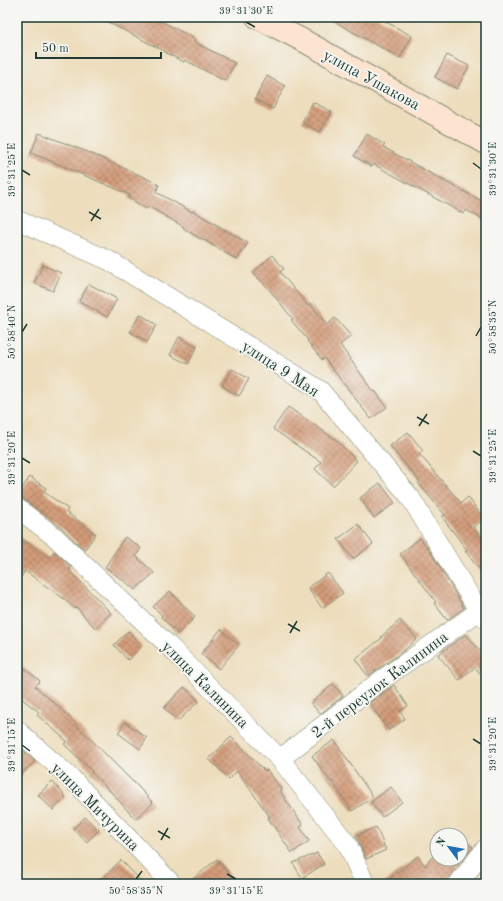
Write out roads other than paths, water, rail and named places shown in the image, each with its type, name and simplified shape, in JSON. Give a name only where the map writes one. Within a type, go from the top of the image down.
[{"type":"main road","name":"улица Ушакова","points":[[257,17],[306,42],[486,143]]},
{"type":"street","name":"улица 9 Мая","points":[[17,220],[108,260],[320,390],[410,497],[483,615]]},
{"type":"street","name":"улица Калинина","points":[[17,508],[55,537],[169,646],[280,759],[348,845],[365,884]]},
{"type":"street","name":"2-й переулок Калинина","points":[[280,759],[380,680],[483,615]]},
{"type":"street","name":"улица Мичурина","points":[[17,730],[72,778],[172,884]]},
{"type":"street","points":[[458,884],[486,848]]}]
